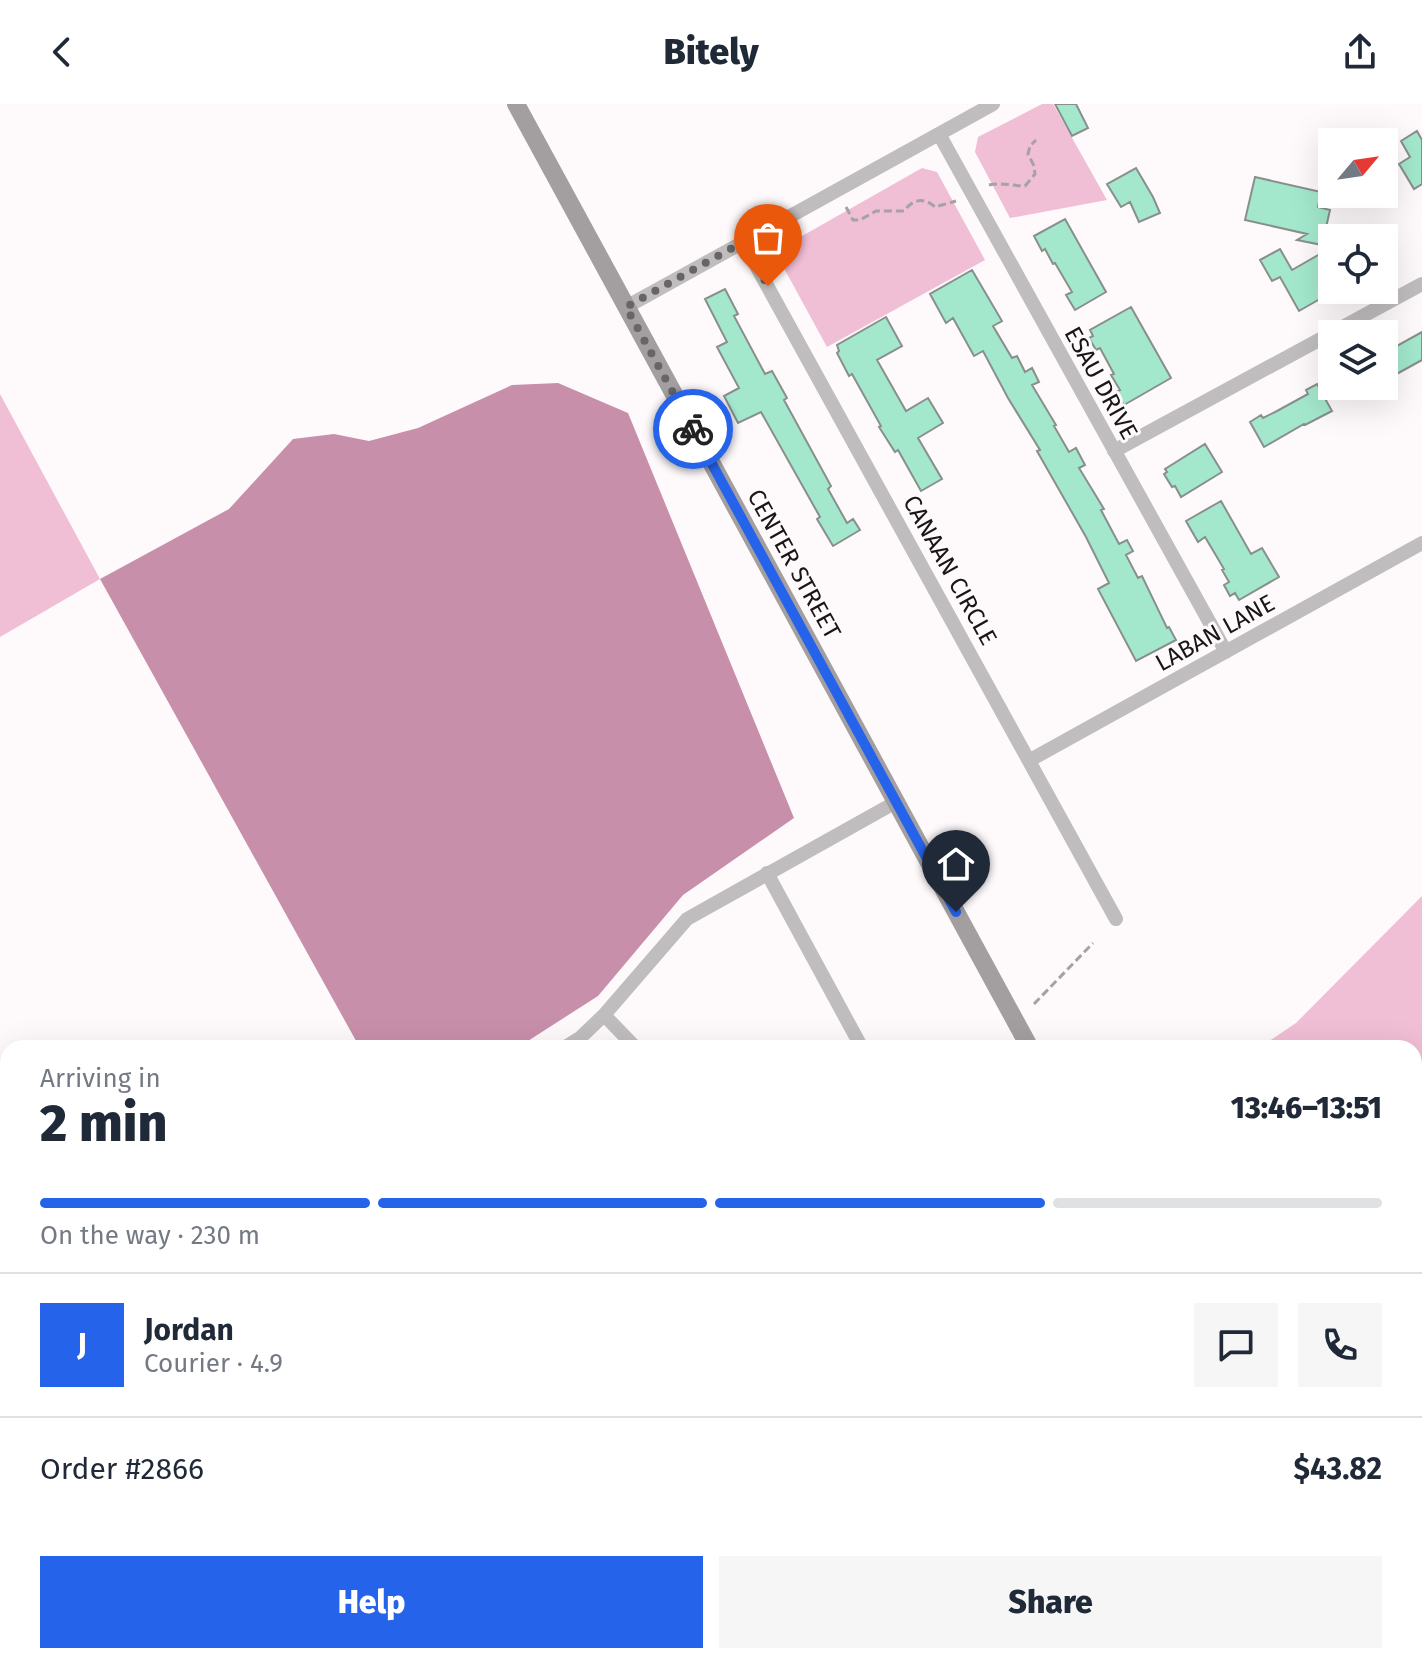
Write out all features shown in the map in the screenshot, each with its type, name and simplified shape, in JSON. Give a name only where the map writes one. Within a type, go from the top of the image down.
[{"type":"street","name":"CENTER STREET","points":[[516,104],[1026,1040]]},
{"type":"street","points":[[626,307],[993,104]]},
{"type":"street","name":"ESAU DRIVE","points":[[939,134],[1226,652]]},
{"type":"street","name":"CANAAN CIRCLE","points":[[743,242],[1116,919]]},
{"type":"street","points":[[1114,451],[1422,284]]},
{"type":"street","name":"LABAN LANE","points":[[1030,760],[1422,543]]},
{"type":"street","points":[[577,1040],[604,1015],[687,919],[896,802]]},
{"type":"street","points":[[767,873],[858,1040]]},
{"type":"street","points":[[604,1015],[628,1040]]},
{"type":"path","points":[[989,185],[1002,182],[1025,186],[1035,174],[1028,154],[1036,140]]},
{"type":"path","points":[[846,207],[853,220],[860,220],[876,211],[904,211],[918,199],[929,201],[935,207],[956,201]]},
{"type":"path","points":[[1034,1004],[1093,943]]},
{"type":"shaded area","points":[[1042,104],[1053,104],[1107,200],[1010,218],[975,152],[978,137]]},
{"type":"shaded area","points":[[922,168],[937,172],[985,260],[827,347],[780,261],[788,244]]},
{"type":"shaded area","points":[[558,383],[628,413],[794,818],[683,895],[598,996],[529,1040],[356,1040],[100,579],[229,509],[293,439],[334,434],[369,441],[418,428],[512,385]]},
{"type":"shaded area","points":[[0,394],[100,579],[0,637]]},
{"type":"shaded area","points":[[1422,896],[1422,1040],[1271,1040],[1296,1023]]},
{"type":"building","points":[[1055,104],[1076,104],[1088,128],[1072,136]]},
{"type":"building","points":[[1417,131],[1422,140],[1422,184],[1414,189],[1399,164],[1410,157],[1401,141]]},
{"type":"building","points":[[1136,168],[1160,213],[1139,222],[1130,202],[1121,207],[1107,184]]},
{"type":"building","points":[[1255,177],[1318,191],[1318,208],[1330,210],[1327,224],[1318,224],[1318,244],[1297,240],[1307,234],[1245,220]]},
{"type":"building","points":[[1065,219],[1106,292],[1075,310],[1066,295],[1072,292],[1034,236]]},
{"type":"building","points":[[1280,249],[1292,270],[1318,255],[1318,300],[1299,311],[1280,277],[1272,281],[1260,260]]},
{"type":"building","points":[[972,270],[1002,321],[993,326],[1012,358],[1017,356],[1025,372],[1032,368],[1039,382],[1032,385],[1069,452],[1076,448],[1085,465],[1079,468],[1104,509],[1101,510],[1119,544],[1127,540],[1133,551],[1126,555],[1138,578],[1142,576],[1176,640],[1136,661],[1098,589],[1109,583],[1037,451],[1040,450],[983,351],[974,356],[953,318],[946,323],[930,294]]},
{"type":"building","points":[[725,289],[738,314],[734,316],[765,374],[772,371],[787,398],[784,400],[831,486],[828,489],[847,523],[853,519],[860,530],[833,546],[761,412],[738,423],[724,396],[739,388],[717,347],[727,342],[705,299]]},
{"type":"building","points":[[1131,307],[1171,378],[1124,405],[1116,392],[1120,390],[1111,375],[1114,374],[1100,348],[1096,350],[1089,338],[1093,336],[1090,330]]},
{"type":"building","points":[[886,317],[902,346],[877,360],[906,411],[928,398],[943,423],[918,438],[942,479],[921,491],[898,450],[895,452],[879,427],[852,374],[849,376],[837,353],[837,345]]},
{"type":"building","points":[[1422,332],[1422,360],[1398,373],[1398,345]]},
{"type":"building","points":[[1317,384],[1318,400],[1326,400],[1332,411],[1264,447],[1250,422],[1308,394],[1306,390]]},
{"type":"building","points":[[1205,444],[1222,472],[1181,497],[1164,474],[1167,472],[1165,469]]},
{"type":"building","points":[[1221,501],[1251,554],[1262,548],[1279,577],[1239,600],[1235,593],[1230,596],[1224,585],[1229,582],[1224,569],[1205,537],[1198,542],[1186,521]]},
{"type":"way so far","points":[[693,429],[626,307],[743,242],[768,286]]},
{"type":"route","points":[[693,429],[956,912]]}]
